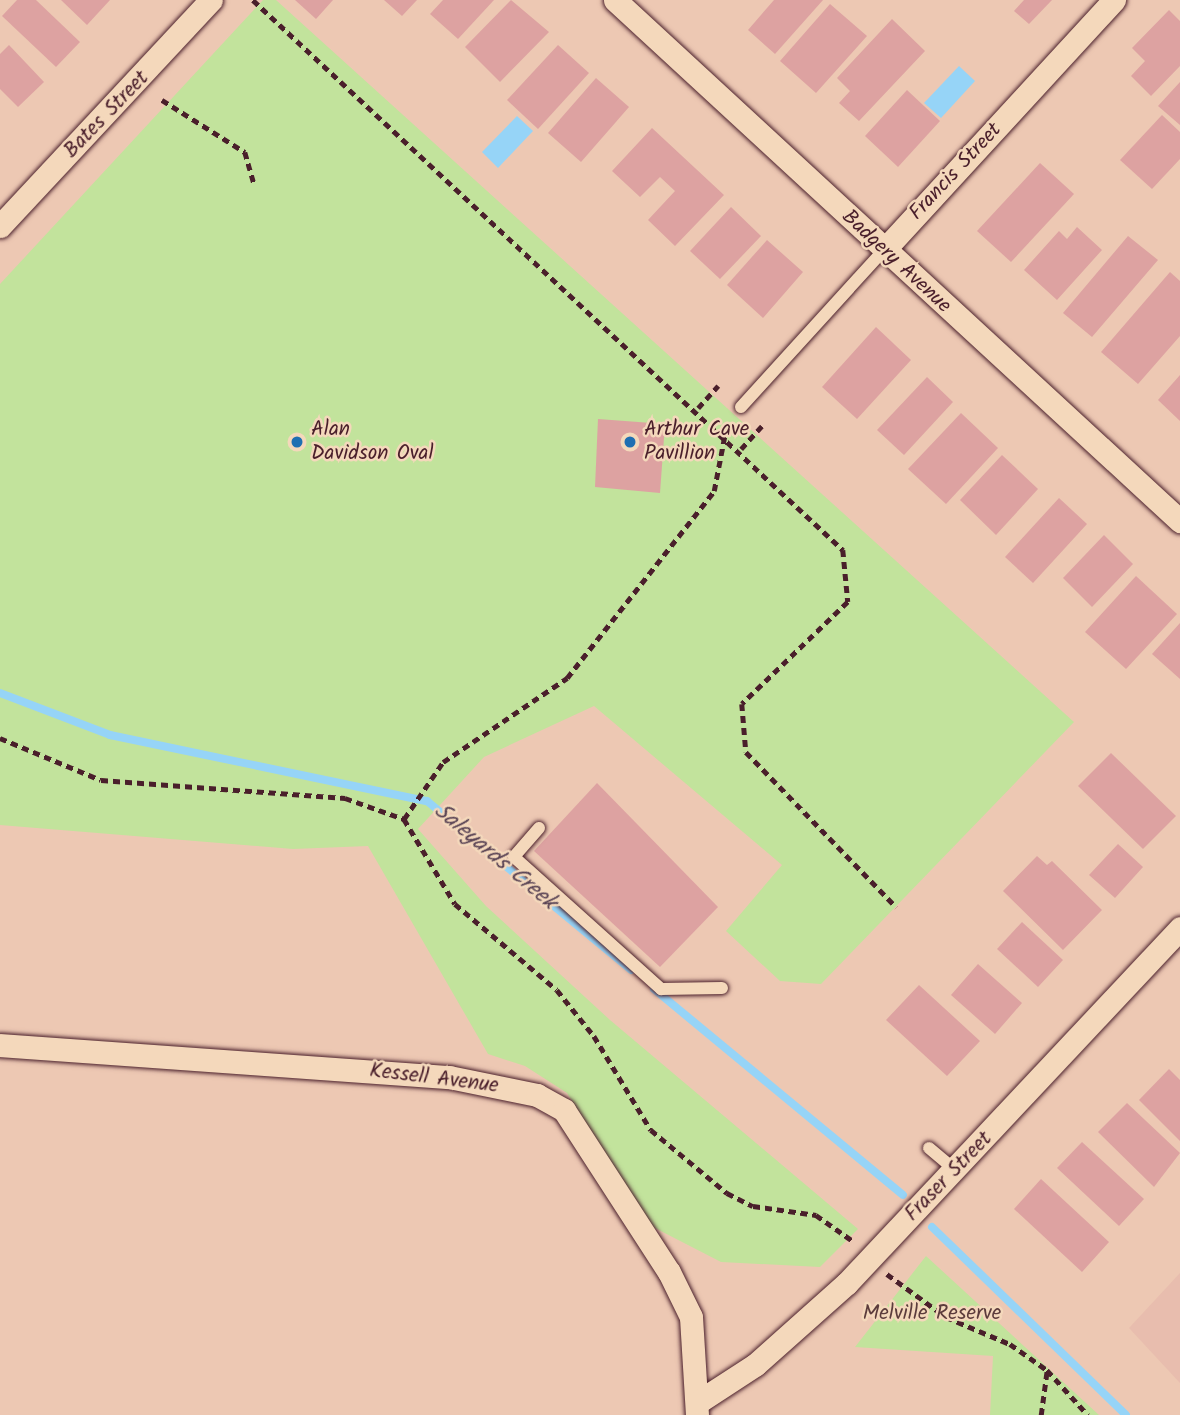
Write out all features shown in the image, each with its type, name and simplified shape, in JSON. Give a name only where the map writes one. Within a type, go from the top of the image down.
[{"type":"street","name":"Bates Street","points":[[0,226],[211,0]]},
{"type":"street","name":"Badgery Avenue","points":[[615,0],[1180,521]]},
{"type":"street","name":"Francis Street","points":[[884,250],[1114,0]]},
{"type":"street","name":"Fraser Street","points":[[698,1409],[755,1365],[847,1283],[956,1171],[1180,928]]},
{"type":"street","name":"Kessell Avenue","points":[[0,1045],[449,1077],[537,1095],[564,1110],[669,1272],[691,1317],[698,1409]]},
{"type":"lane","name":"Francis Street","points":[[741,407],[884,250]]},
{"type":"lane","points":[[539,828],[514,857],[662,989],[722,988]]},
{"type":"lane","points":[[929,1148],[956,1171]]},
{"type":"path","points":[[253,0],[725,433],[843,550],[848,602],[742,705],[746,752],[896,907]]},
{"type":"path","points":[[162,100],[245,152],[254,183]]},
{"type":"path","points":[[698,408],[718,386]]},
{"type":"path","points":[[741,449],[762,426]]},
{"type":"path","points":[[404,819],[443,762],[566,678],[714,491],[725,433]]},
{"type":"path","points":[[0,738],[101,780],[345,798],[404,819],[455,904],[557,990],[594,1036],[651,1130],[727,1194],[753,1206],[816,1214],[848,1236]]},
{"type":"path","points":[[894,1280],[946,1317],[1010,1344],[1046,1370],[1088,1415]]},
{"type":"path","points":[[1041,1415],[1046,1370]]},
{"type":"shaded area","points":[[1180,1273],[1180,1383],[1129,1328]]},
{"type":"green space","points":[[263,0],[276,0],[1074,722],[821,984],[780,981],[726,931],[782,865],[594,706],[484,757],[418,829],[486,906],[610,1020],[858,1229],[820,1267],[721,1262],[653,1227],[567,1093],[525,1066],[488,1054],[368,846],[293,849],[0,825],[0,284]]},
{"type":"green space","name":"Melville Reserve","points":[[926,1256],[1099,1415],[990,1415],[993,1356],[855,1347]]},
{"type":"water","points":[[959,66],[975,81],[941,118],[924,103]]},
{"type":"water","points":[[517,116],[533,131],[498,168],[482,152]]},
{"type":"building","points":[[17,0],[36,0],[80,42],[56,67],[2,16]]},
{"type":"building","points":[[61,0],[110,0],[87,25]]},
{"type":"building","points":[[295,0],[333,0],[316,19]]},
{"type":"building","points":[[384,0],[417,0],[402,16]]},
{"type":"building","points":[[443,0],[494,0],[458,39],[430,14]]},
{"type":"building","points":[[511,0],[549,32],[500,82],[465,47]]},
{"type":"building","points":[[774,0],[823,0],[775,54],[748,30]]},
{"type":"building","points":[[1024,0],[1052,0],[1029,24],[1014,11]]},
{"type":"building","points":[[830,4],[867,36],[816,93],[780,61]]},
{"type":"building","points":[[1169,10],[1180,21],[1180,66],[1151,96],[1131,76],[1145,61],[1132,48]]},
{"type":"building","points":[[892,19],[925,51],[859,121],[839,103],[850,91],[837,78]]},
{"type":"building","points":[[9,45],[44,82],[18,107],[0,89],[0,54]]},
{"type":"building","points":[[558,45],[589,73],[538,129],[507,100]]},
{"type":"building","points":[[596,78],[629,107],[581,162],[548,133]]},
{"type":"building","points":[[1180,82],[1180,125],[1158,106]]},
{"type":"building","points":[[907,90],[940,121],[898,167],[865,136]]},
{"type":"building","points":[[1162,115],[1180,132],[1180,159],[1152,189],[1120,160]]},
{"type":"building","points":[[652,128],[724,195],[675,246],[648,220],[675,191],[660,177],[640,197],[612,171]]},
{"type":"building","points":[[1040,163],[1074,194],[1011,262],[977,231]]},
{"type":"building","points":[[731,207],[761,236],[720,279],[690,251]]},
{"type":"building","points":[[1077,227],[1102,250],[1057,300],[1024,270],[1059,231],[1067,239]]},
{"type":"building","points":[[1128,236],[1158,260],[1092,337],[1063,313]]},
{"type":"building","points":[[767,240],[803,272],[763,318],[727,285]]},
{"type":"building","points":[[1170,272],[1180,281],[1180,336],[1138,384],[1101,352]]},
{"type":"building","points":[[876,327],[911,360],[857,419],[822,387]]},
{"type":"building","points":[[1180,375],[1180,421],[1158,400]]},
{"type":"building","points":[[927,377],[953,402],[904,455],[877,430]]},
{"type":"building","points":[[961,413],[998,448],[946,504],[908,469]]},
{"type":"building","name":"Arthur Cave Pavillion","points":[[598,419],[665,424],[660,493],[595,487]]},
{"type":"building","points":[[1002,455],[1038,489],[996,535],[960,500]]},
{"type":"building","points":[[1059,498],[1087,524],[1033,583],[1005,557]]},
{"type":"building","points":[[1104,535],[1133,564],[1092,607],[1063,578]]},
{"type":"building","points":[[1136,576],[1177,614],[1126,669],[1085,632]]},
{"type":"building","points":[[1180,623],[1180,679],[1152,654]]},
{"type":"building","points":[[1111,753],[1176,816],[1143,849],[1078,786]]},
{"type":"building","points":[[597,783],[718,907],[660,967],[534,851]]},
{"type":"building","points":[[1118,844],[1143,867],[1115,898],[1089,875]]},
{"type":"building","points":[[1037,856],[1047,865],[1052,861],[1102,910],[1063,950],[1003,891]]},
{"type":"building","points":[[1022,922],[1063,960],[1038,987],[997,949]]},
{"type":"building","points":[[978,964],[1022,1003],[995,1034],[951,995]]},
{"type":"building","points":[[919,985],[980,1041],[947,1076],[886,1020]]},
{"type":"building","points":[[1169,1069],[1180,1080],[1180,1141],[1139,1100]]},
{"type":"building","points":[[1127,1103],[1180,1153],[1154,1187],[1098,1132]]},
{"type":"building","points":[[1082,1142],[1144,1199],[1119,1226],[1057,1168]]},
{"type":"building","points":[[1041,1179],[1109,1242],[1082,1272],[1014,1209]]},
{"type":"waterway","name":"Saleyards Creek","points":[[0,693],[110,735],[427,801],[631,970]]},
{"type":"waterway","name":"Saleyards Creek","points":[[654,989],[903,1195]]},
{"type":"waterway","name":"Saleyards Creek","points":[[932,1227],[1126,1415]]},
{"type":"place","name":"Alan Davidson Oval","points":[[297,442]]},
{"type":"place","name":"Arthur Cave Pavillion","points":[[630,442]]}]
